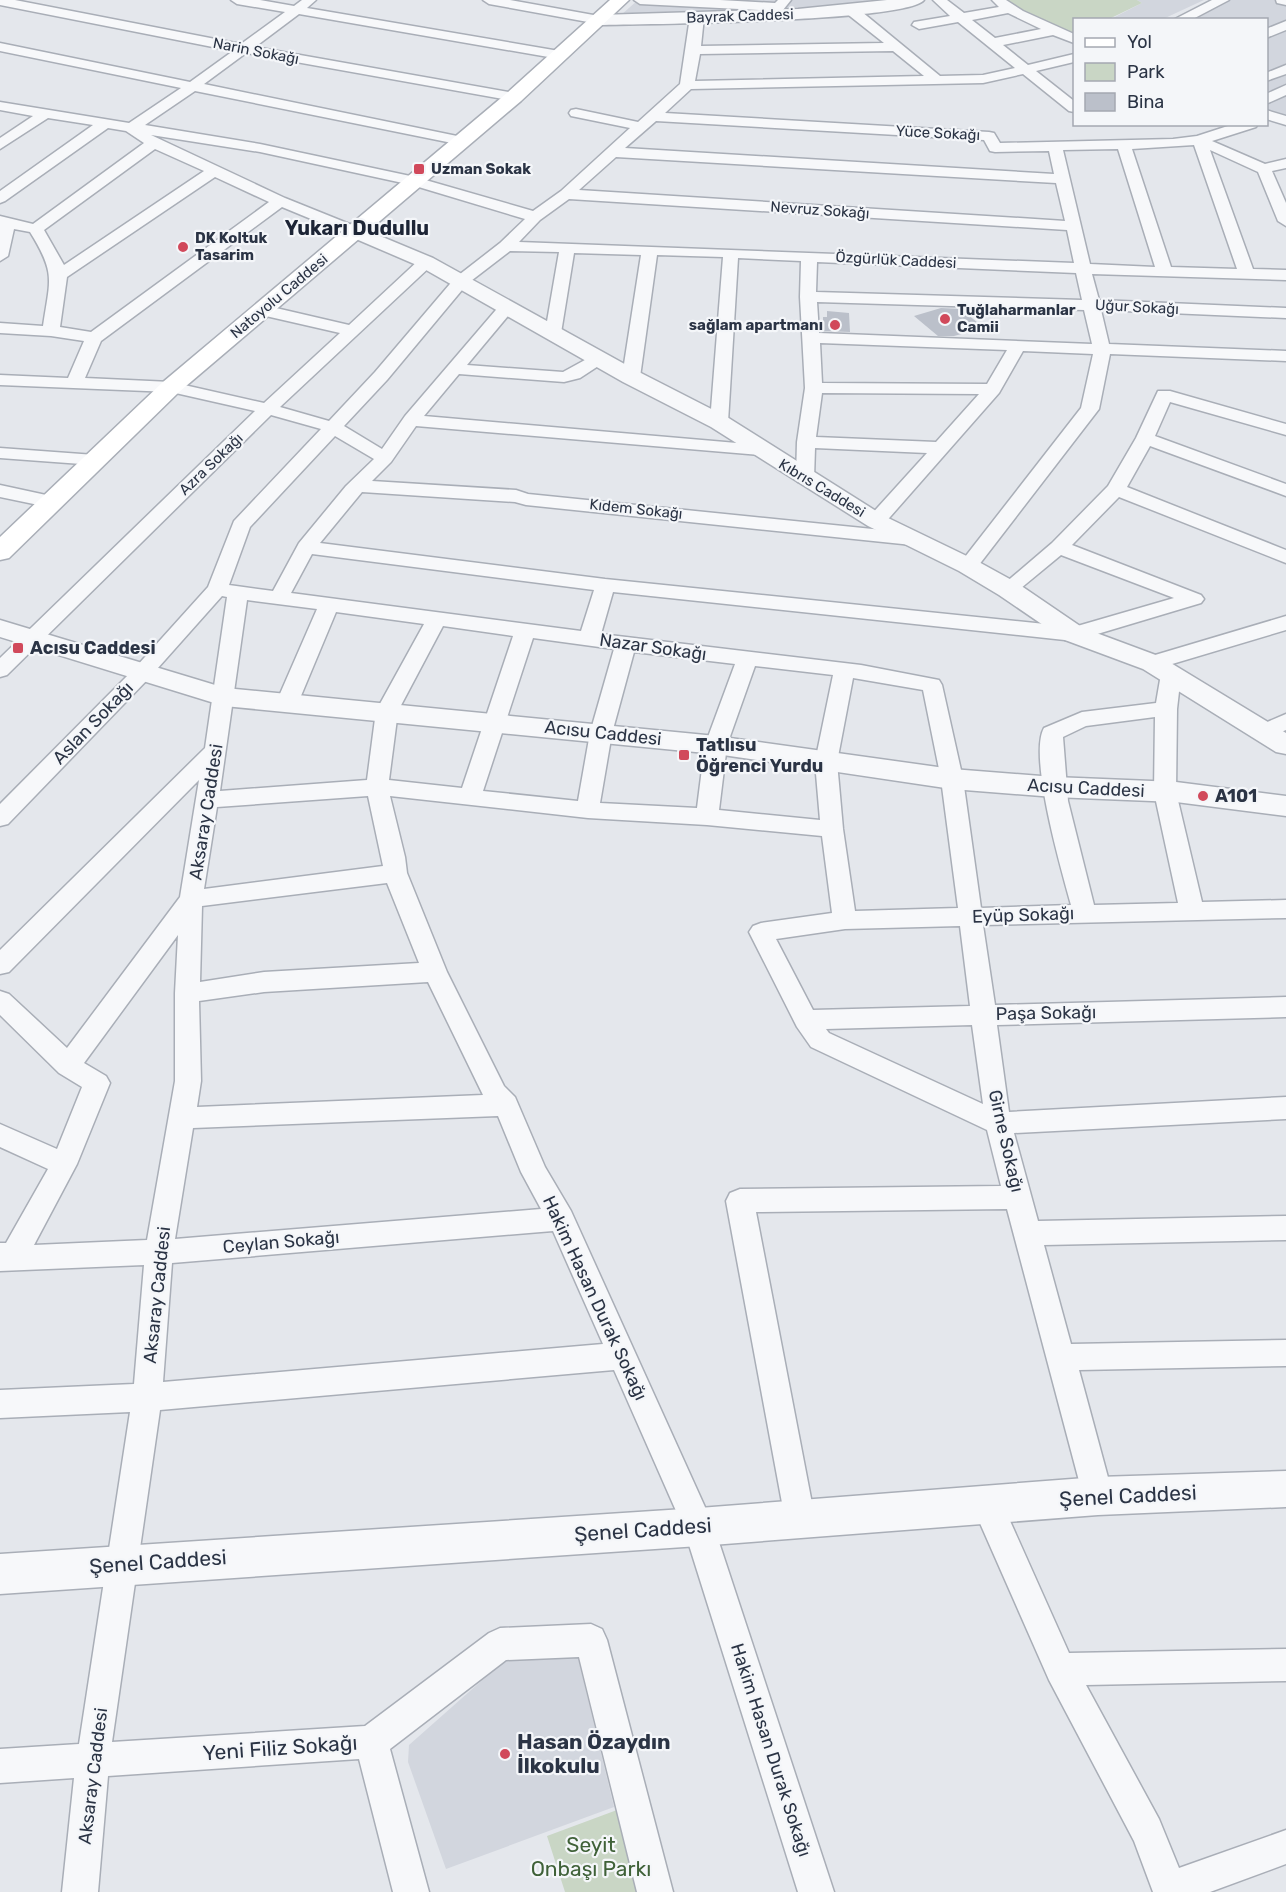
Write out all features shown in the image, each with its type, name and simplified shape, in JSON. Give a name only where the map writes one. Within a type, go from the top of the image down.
[{"type":"main road","name":"Natoyolu Caddesi","points":[[0,552],[171,387],[514,97],[620,0]]},
{"type":"street","points":[[237,0],[560,55]]},
{"type":"street","points":[[131,128],[192,87],[310,0]]},
{"type":"street","points":[[489,0],[598,20]]},
{"type":"street","points":[[640,0],[778,7],[785,0]]},
{"type":"street","name":"Bayrak Caddesi","points":[[598,20],[782,16],[851,10],[875,4],[916,0]]},
{"type":"street","points":[[939,0],[991,43],[1071,102]]},
{"type":"street","points":[[998,0],[1009,9],[1073,39]]},
{"type":"street","points":[[1184,18],[1223,0]]},
{"type":"street","name":"Narin Sokağı","points":[[0,1],[244,49],[514,97]]},
{"type":"street","points":[[1206,8],[1223,16]]},
{"type":"street","points":[[919,25],[1009,9]]},
{"type":"street","points":[[851,10],[936,79]]},
{"type":"street","points":[[697,17],[694,50],[687,85],[983,79],[1073,58]]},
{"type":"street","points":[[1268,33],[1286,25]]},
{"type":"street","points":[[991,43],[1053,31]]},
{"type":"street","points":[[0,47],[462,141]]},
{"type":"street","points":[[694,50],[897,47]]},
{"type":"street","points":[[1268,76],[1286,69]]},
{"type":"street","points":[[1268,76],[1286,83]]},
{"type":"street","name":"Aslan Sokağı","points":[[0,818],[142,673],[217,589],[241,525],[381,376],[461,281],[506,246],[535,217],[566,194],[687,85]]},
{"type":"street","points":[[1268,99],[1286,89]]},
{"type":"street","points":[[0,106],[249,146],[415,181],[535,217]]},
{"type":"street","points":[[576,113],[645,121]]},
{"type":"street","points":[[0,145],[45,114]]},
{"type":"street","name":"Yüce Sokağı","points":[[645,121],[989,136],[995,148],[1124,146],[1200,140],[1245,126]]},
{"type":"street","points":[[0,198],[104,124]]},
{"type":"street","points":[[131,128],[154,143],[214,171],[356,232]]},
{"type":"street","points":[[1200,140],[1264,169],[1286,163]]},
{"type":"street","points":[[1200,140],[1247,274]]},
{"type":"street","points":[[36,229],[154,143]]},
{"type":"street","points":[[968,566],[1090,409],[1102,350],[1093,305],[1060,179],[1055,146]]},
{"type":"street","points":[[1124,146],[1165,272]]},
{"type":"street","points":[[611,152],[1060,179]]},
{"type":"street","points":[[1264,169],[1285,215]]},
{"type":"street","points":[[59,275],[214,171]]},
{"type":"street","name":"Nevruz Sokağı","points":[[566,194],[1073,226]]},
{"type":"street","points":[[74,383],[94,338],[280,201]]},
{"type":"street","points":[[0,256],[3,222],[36,229],[53,256],[59,275],[51,331]]},
{"type":"street","name":"Kıbrıs Caddesi","points":[[356,232],[426,262],[631,377],[718,422],[876,521],[968,566],[1008,589],[1074,634],[1161,669],[1276,726],[1286,745]]},
{"type":"street","name":"Özgürlük Caddesi","points":[[506,246],[1286,275]]},
{"type":"street","points":[[553,333],[567,250]]},
{"type":"street","points":[[631,377],[650,251]]},
{"type":"street","points":[[718,422],[727,333],[727,290],[731,253]]},
{"type":"street","points":[[805,477],[806,442],[814,388],[808,297],[809,256]]},
{"type":"street","name":"Azra Sokağı","points":[[0,670],[268,409],[426,262]]},
{"type":"street","name":"Uğur Sokağı","points":[[808,297],[1286,313]]},
{"type":"street","points":[[279,598],[306,548],[358,486],[385,458],[411,420],[507,307]]},
{"type":"street","points":[[263,310],[354,331]]},
{"type":"street","points":[[0,328],[51,331],[94,338]]},
{"type":"street","points":[[811,338],[1286,356]]},
{"type":"street","points":[[876,521],[993,389],[1017,347]]},
{"type":"street","points":[[455,369],[564,377],[600,359]]},
{"type":"street","points":[[0,380],[171,387],[268,409],[332,427],[385,458]]},
{"type":"street","points":[[814,388],[993,389]]},
{"type":"street","points":[[1008,589],[1059,547],[1116,489],[1145,438],[1164,395],[1286,430]]},
{"type":"street","points":[[411,420],[760,450]]},
{"type":"street","points":[[1145,438],[1286,490]]},
{"type":"street","points":[[806,442],[943,448]]},
{"type":"street","points":[[0,453],[95,460]]},
{"type":"street","name":"Kıdem Sokağı","points":[[358,486],[516,496],[526,499],[912,539]]},
{"type":"street","points":[[1116,489],[1286,557]]},
{"type":"street","points":[[0,491],[53,502]]},
{"type":"street","points":[[306,548],[605,585],[1074,634],[1194,599],[1059,547]]},
{"type":"street","points":[[589,639],[605,585]]},
{"type":"street","name":"Nazar Sokağı","points":[[217,589],[747,660],[844,670],[932,685],[952,779]]},
{"type":"street","name":"Aksaray Caddesi","points":[[80,1892],[93,1760],[147,1397],[159,1252],[189,1081],[187,993],[191,899],[224,698],[238,592]]},
{"type":"street","points":[[286,703],[329,605]]},
{"type":"street","points":[[387,711],[437,619]]},
{"type":"street","points":[[1192,911],[1166,792],[1166,709],[1161,669],[1286,623]]},
{"type":"street","name":"Acısu Caddesi","points":[[0,628],[224,698],[387,711],[716,745],[952,779],[1054,787],[1166,792],[1286,806]]},
{"type":"street","points":[[470,798],[525,630]]},
{"type":"street","points":[[588,810],[601,733],[626,644]]},
{"type":"street","points":[[707,817],[716,745],[747,660]]},
{"type":"street","points":[[844,670],[826,762],[832,829],[845,920]]},
{"type":"street","points":[[1085,914],[1054,787],[1051,761],[1052,733],[1082,720],[1166,709]]},
{"type":"street","name":"Hakim Hasan Durak Sokağı","points":[[387,711],[377,787],[394,857],[395,873],[435,972],[495,1093],[506,1106],[534,1172],[561,1219],[699,1527],[816,1892]]},
{"type":"street","points":[[0,965],[216,750]]},
{"type":"street","name":"Girne Sokağı","points":[[952,779],[998,1123],[1098,1496]]},
{"type":"street","points":[[208,800],[377,787],[588,810],[707,817],[832,829]]},
{"type":"street","points":[[68,1066],[191,899],[395,873]]},
{"type":"street","name":"Eyüp Sokağı","points":[[806,1020],[761,932],[845,920],[1286,909]]},
{"type":"street","points":[[187,993],[264,982],[435,972]]},
{"type":"street","points":[[0,1001],[30,1027],[68,1066],[97,1083],[64,1164],[4,1257]]},
{"type":"street","name":"Paşa Sokağı","points":[[806,1020],[1286,1007]]},
{"type":"street","points":[[806,1020],[820,1040],[998,1123],[1286,1108]]},
{"type":"street","points":[[182,1118],[506,1106]]},
{"type":"street","points":[[0,1135],[64,1164]]},
{"type":"street","points":[[800,1519],[740,1201],[1019,1197]]},
{"type":"street","name":"Ceylan Sokağı","points":[[4,1257],[159,1252],[561,1219]]},
{"type":"street","points":[[1029,1233],[1286,1228]]},
{"type":"street","points":[[1062,1357],[1286,1353]]},
{"type":"street","points":[[0,1404],[147,1397],[623,1356]]},
{"type":"street","name":"Şenel Caddesi","points":[[0,1574],[121,1564],[699,1527],[1098,1496],[1286,1490]]},
{"type":"street","points":[[987,1505],[1060,1670],[1147,1831],[1171,1891],[1286,1848]]},
{"type":"street","name":"Yeni Filiz Sokağı","points":[[0,1766],[371,1742],[500,1644],[591,1640],[655,1892]]},
{"type":"street","points":[[1060,1670],[1286,1665]]},
{"type":"street","points":[[371,1742],[411,1892]]},
{"type":"shaded area","points":[[638,0],[874,0],[784,13],[621,15]]},
{"type":"shaded area","points":[[1137,0],[1204,0],[1165,18],[1113,18],[1142,3]]},
{"type":"shaded area","points":[[1219,0],[1274,0],[1286,5],[1286,117],[1268,110],[1268,18],[1181,18]]},
{"type":"shaded area","name":"Hasan Özaydın İlkokulu","points":[[566,1649],[578,1658],[614,1807],[446,1869],[408,1762],[409,1745],[505,1660]]},
{"type":"green space","points":[[1005,0],[1137,0],[1142,3],[1111,18],[1073,18],[1073,35],[1031,20]]},
{"type":"green space","name":"Seyit Onbaşı Parkı","points":[[617,1810],[639,1892],[565,1892],[547,1836]]},
{"type":"building","name":"Tuğlaharmanlar Camii","points":[[941,308],[961,309],[984,328],[954,336],[938,336],[914,316]]},
{"type":"building","name":"sağlam apartmanı","points":[[827,311],[849,313],[850,332],[823,331],[823,317],[827,317]]},
{"type":"place","name":"Uzman Sokak","points":[[419,169]]},
{"type":"place","name":"DK Koltuk Tasarim","points":[[183,247]]},
{"type":"place","name":"Tuğlaharmanlar Camii","points":[[945,319]]},
{"type":"place","name":"sağlam apartmanı","points":[[835,325]]},
{"type":"place","name":"Acısu Caddesi","points":[[18,648]]},
{"type":"place","name":"Tatlısu Öğrenci Yurdu","points":[[684,755]]},
{"type":"place","name":"A101","points":[[1203,796]]},
{"type":"place","name":"Hasan Özaydın İlkokulu","points":[[505,1754]]},
{"type":"district","name":"Yukarı Dudullu","points":[[357,228]]}]
